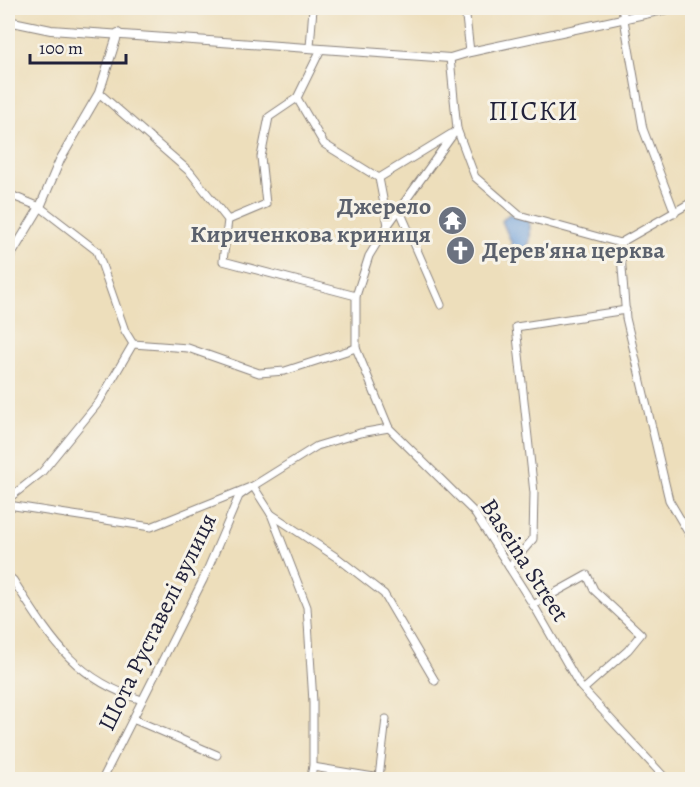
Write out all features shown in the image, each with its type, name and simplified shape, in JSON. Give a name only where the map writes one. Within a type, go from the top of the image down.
[{"type":"street","points":[[310,48],[313,8]]},
{"type":"street","points":[[465,8],[470,52]]},
{"type":"street","points":[[622,8],[644,129],[675,213]]},
{"type":"street","points":[[8,21],[51,30],[450,58],[672,8]]},
{"type":"street","points":[[8,260],[40,207],[60,160],[99,93],[117,33]]},
{"type":"street","points":[[228,220],[266,204],[261,157],[269,117],[297,98],[321,49]]},
{"type":"street","points":[[450,58],[455,131],[475,177],[519,215],[620,243],[693,202]]},
{"type":"street","points":[[99,93],[190,172],[228,220],[223,261],[356,296]]},
{"type":"street","points":[[297,98],[324,144],[379,178],[388,225]]},
{"type":"street","points":[[379,178],[455,131]]},
{"type":"street","name":"Baseina Street","points":[[455,131],[388,225],[369,256],[356,296],[356,348],[389,428],[474,512],[584,689],[667,780]]},
{"type":"street","points":[[8,194],[40,207],[97,251],[124,331],[133,344]]},
{"type":"street","points":[[400,211],[441,305]]},
{"type":"street","points":[[620,243],[626,318],[669,500],[693,539]]},
{"type":"street","points":[[509,567],[533,539],[534,493],[516,327],[626,310]]},
{"type":"street","points":[[133,344],[188,348],[259,373],[285,372],[356,348]]},
{"type":"street","points":[[8,499],[42,472],[99,402],[133,344]]},
{"type":"street","points":[[8,505],[151,527],[253,486],[317,446],[360,433],[389,428]]},
{"type":"street","points":[[253,486],[271,513],[307,607],[314,702],[313,767],[310,780]]},
{"type":"street","name":"Шота Руставелі вулиця","points":[[102,780],[203,580],[239,496],[253,486]]},
{"type":"street","points":[[271,513],[339,559],[384,594],[435,681]]},
{"type":"street","points":[[533,605],[586,575],[594,590],[641,634],[628,650],[584,689]]},
{"type":"street","points":[[8,576],[62,652],[88,676],[118,693],[142,700]]},
{"type":"street","points":[[133,719],[217,754]]},
{"type":"street","points":[[379,777],[386,719]]},
{"type":"street","points":[[313,767],[392,780]]},
{"type":"water","points":[[509,214],[529,220],[530,232],[530,240],[525,250],[511,259],[502,256],[498,251],[508,252],[512,244],[502,221]]},
{"type":"place","name":"Джерело Кириченкова криниця","points":[[452,220]]},
{"type":"place","name":"Дерев'яна церква","points":[[461,250]]},
{"type":"district","name":"ПІСКИ","points":[[534,111]]}]
